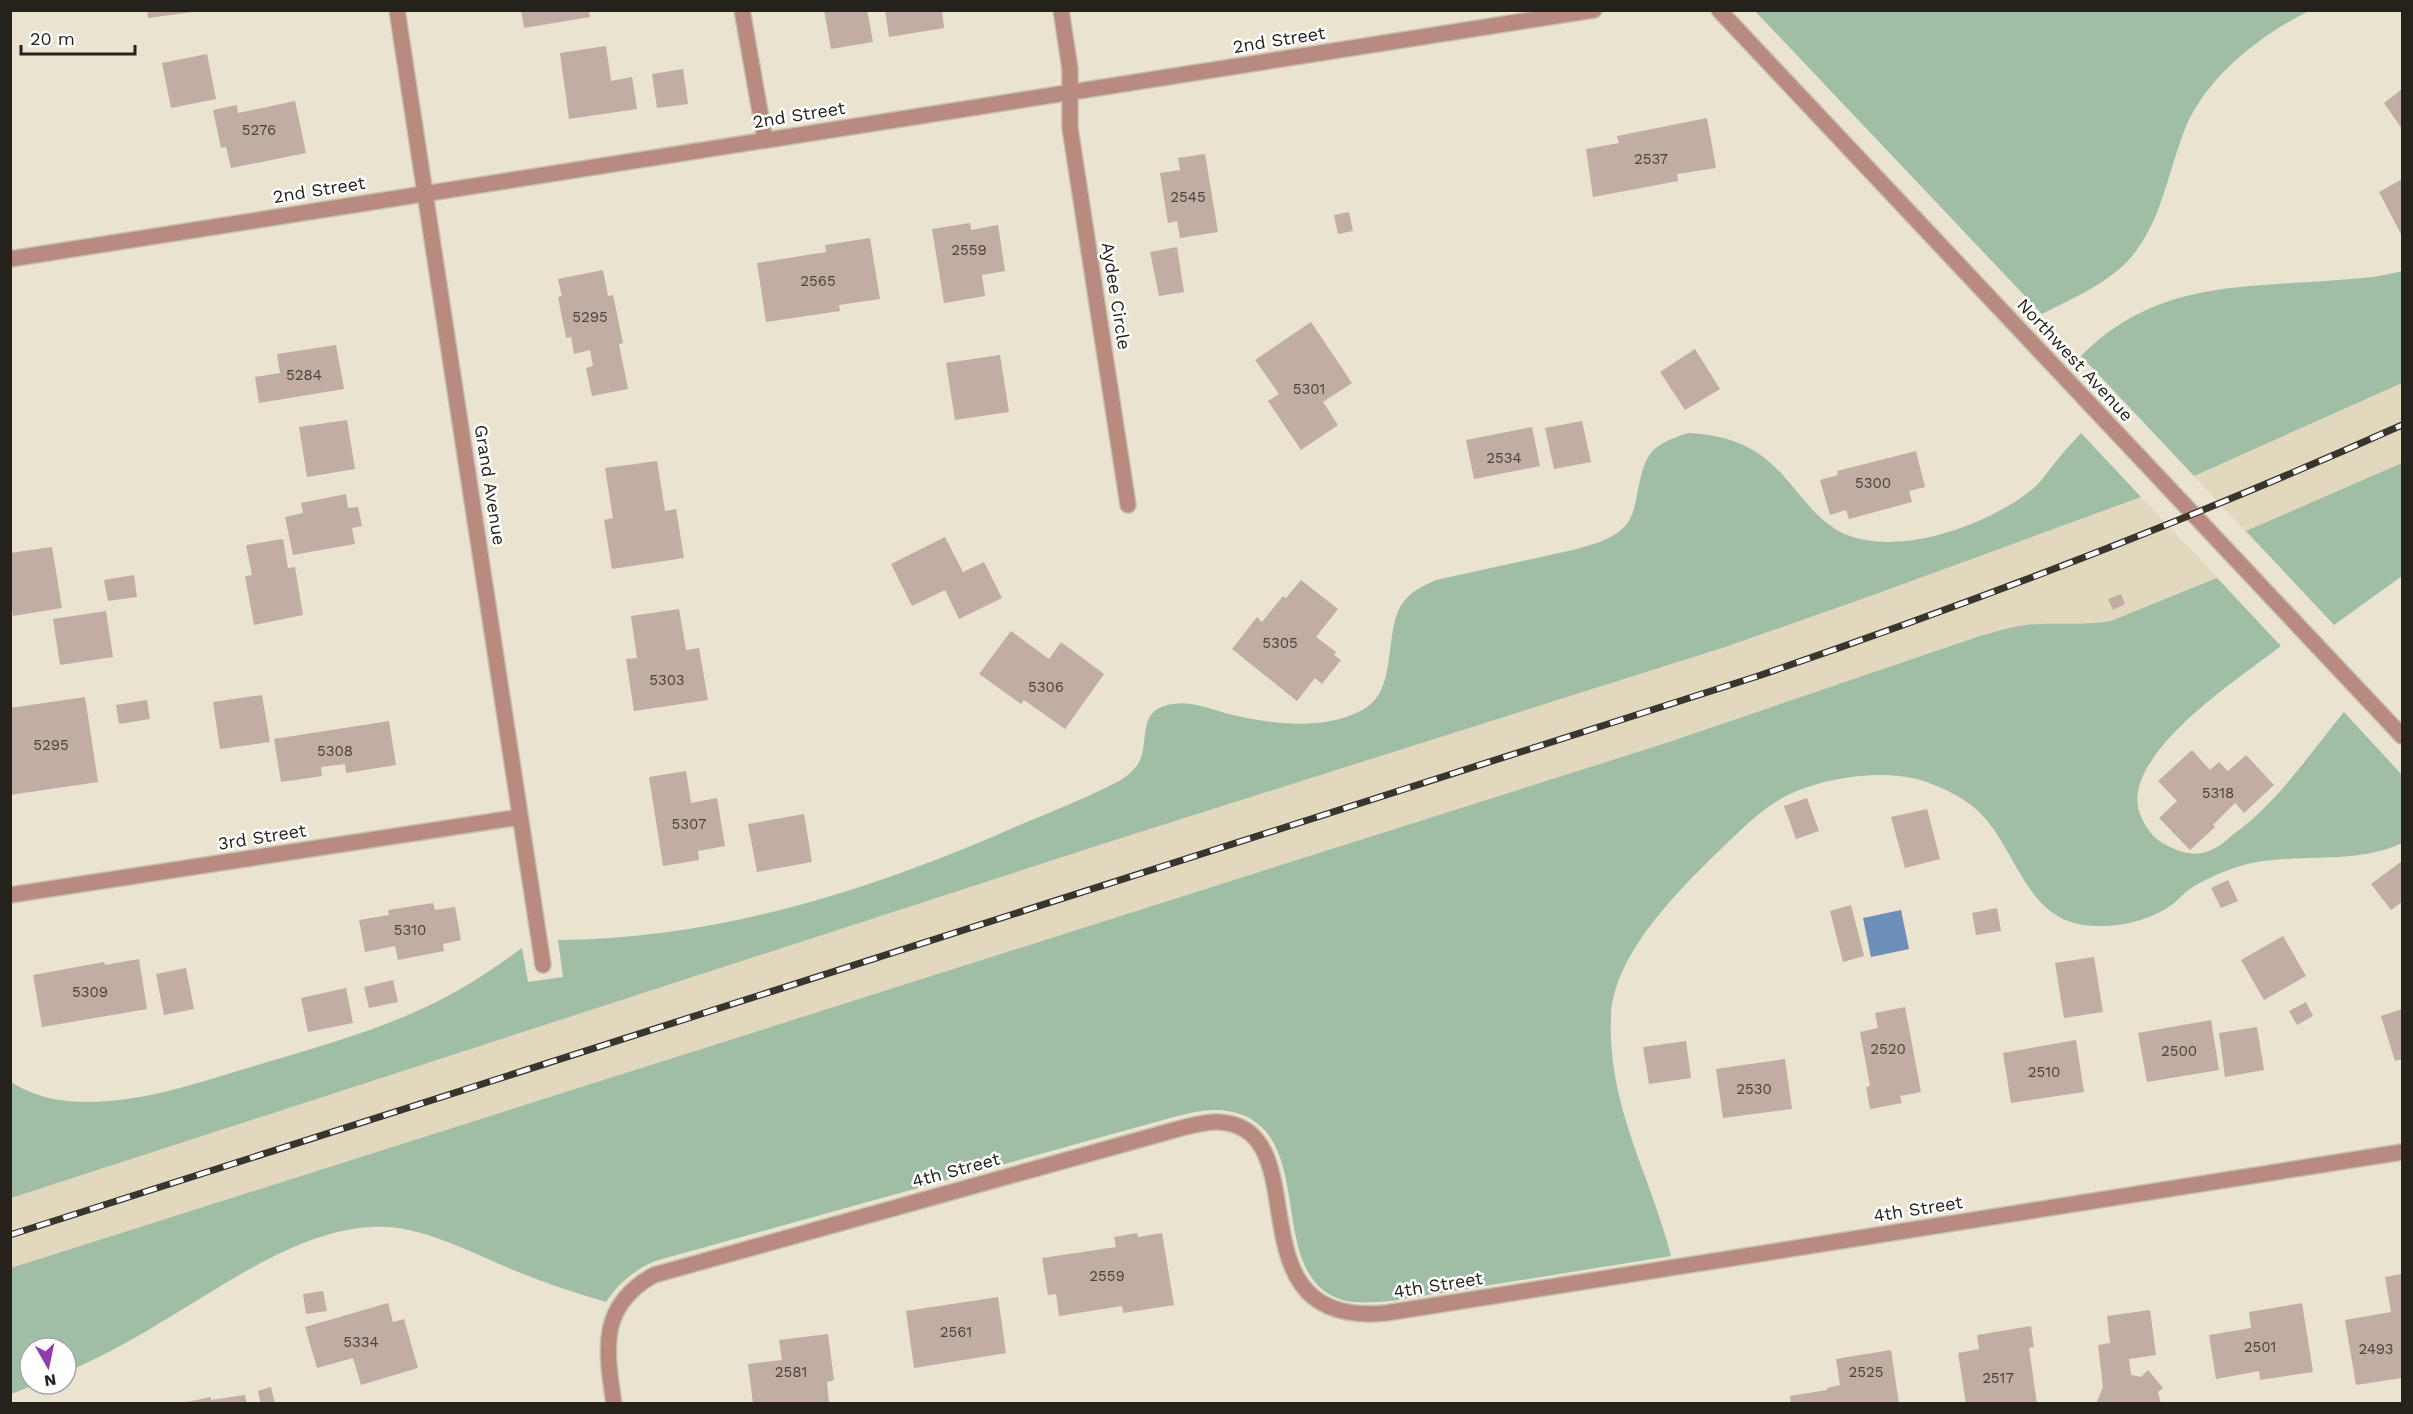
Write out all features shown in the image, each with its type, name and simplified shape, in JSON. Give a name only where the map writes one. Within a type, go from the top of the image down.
[{"type":"street","name":"Grand Avenue","points":[[398,10],[543,965]]},
{"type":"street","points":[[742,10],[765,140]]},
{"type":"street","name":"Aydee Circle","points":[[1061,10],[1070,69],[1070,128],[1128,505]]},
{"type":"street","name":"2nd Street","points":[[10,259],[1594,10]]},
{"type":"street","name":"Northwest Avenue","points":[[1719,10],[2403,736]]},
{"type":"street","name":"3rd Street","points":[[10,895],[520,818]]},
{"type":"street","name":"4th Street","points":[[615,1404],[607,1357],[612,1320],[621,1302],[645,1280],[671,1269],[1210,1122],[1229,1124],[1246,1131],[1263,1151],[1272,1175],[1289,1262],[1305,1290],[1330,1308],[1340,1312],[1363,1315],[2403,1152]]},
{"type":"shaded area","points":[[2402,375],[2402,510],[2276,564],[2189,471]]},
{"type":"shaded area","points":[[2134,490],[2225,585],[11,1283],[10,1187]]},
{"type":"green space","points":[[1755,11],[2309,11],[2254,45],[2236,60],[2206,92],[2185,129],[2158,210],[2133,255],[2102,282],[2042,314]]},
{"type":"green space","points":[[2402,271],[2402,383],[2194,476],[2081,356],[2108,333],[2136,315],[2194,294],[2257,285],[2364,278]]},
{"type":"green space","points":[[1688,433],[1727,439],[1749,448],[1771,463],[1811,508],[1831,526],[1853,537],[1879,542],[1908,541],[1937,535],[1994,514],[2018,500],[2037,485],[2081,433],[2141,497],[1725,647],[1115,840],[11,1198],[11,1082],[38,1095],[67,1101],[110,1101],[154,1094],[317,1047],[390,1022],[453,993],[522,948],[528,982],[563,977],[558,940],[678,931],[796,906],[853,889],[967,848],[1080,800],[1120,780],[1138,764],[1150,716],[1164,706],[1180,703],[1202,706],[1259,720],[1295,724],[1331,721],[1364,709],[1375,700],[1382,687],[1387,673],[1398,611],[1412,593],[1436,580],[1577,549],[1610,537],[1621,530],[1631,516],[1649,456],[1663,443]]},
{"type":"green space","points":[[2402,463],[2402,576],[2334,625],[2246,531]]},
{"type":"green space","points":[[2217,578],[2281,646],[2213,697],[2187,720],[2164,744],[2147,768],[2138,791],[2140,814],[2152,835],[2158,840],[2182,852],[2196,854],[2209,851],[2226,841],[2280,791],[2344,712],[2402,775],[2402,843],[2363,854],[2279,859],[2237,867],[2199,883],[2173,904],[2152,916],[2115,925],[2090,926],[2060,918],[2046,907],[2033,894],[2004,845],[1982,815],[1964,800],[1936,786],[1913,778],[1856,776],[1817,784],[1784,797],[1744,827],[1669,903],[1636,946],[1615,992],[1611,1016],[1616,1080],[1632,1139],[1671,1256],[1391,1301],[1350,1302],[1343,1300],[1315,1283],[1302,1260],[1284,1172],[1275,1145],[1259,1125],[1233,1112],[1211,1110],[1174,1117],[655,1261],[628,1278],[606,1302],[538,1280],[423,1233],[379,1227],[348,1230],[318,1238],[259,1264],[123,1344],[78,1367],[78,1336],[18,1336],[18,1391],[11,1394],[11,1268],[1666,743],[1980,636],[2026,625],[2111,621]]},
{"type":"water","points":[[1901,910],[1909,949],[1871,957],[1863,918]]},
{"type":"building","points":[[147,10],[193,10],[193,12],[148,18]]},
{"type":"building","points":[[521,10],[589,10],[590,17],[524,28]]},
{"type":"building","points":[[824,10],[867,10],[873,42],[831,49]]},
{"type":"building","points":[[885,10],[942,10],[944,28],[889,37]]},
{"type":"building","points":[[606,46],[611,81],[632,77],[637,109],[569,119],[560,53]]},
{"type":"building","points":[[207,54],[216,99],[171,108],[162,63]]},
{"type":"building","points":[[683,69],[688,104],[657,108],[652,74]]},
{"type":"building","points":[[2402,89],[2402,129],[2384,103]]},
{"type":"building","points":[[295,101],[306,153],[231,168],[226,147],[221,148],[213,110],[237,105],[238,113]]},
{"type":"building","points":[[1707,118],[1716,168],[1677,174],[1678,181],[1593,197],[1586,149],[1619,143],[1617,136]]},
{"type":"building","points":[[1205,154],[1218,232],[1180,238],[1177,221],[1168,223],[1160,173],[1180,170],[1178,158]]},
{"type":"building","points":[[2402,179],[2402,236],[2379,192]]},
{"type":"building","points":[[1349,212],[1353,231],[1338,234],[1334,215]]},
{"type":"building","points":[[970,223],[971,230],[998,225],[1005,271],[982,275],[985,296],[944,303],[932,229]]},
{"type":"building","points":[[870,238],[880,299],[839,305],[840,311],[766,322],[757,263],[826,252],[825,245]]},
{"type":"building","points":[[1177,247],[1184,292],[1159,296],[1150,252]]},
{"type":"building","points":[[603,270],[608,296],[613,295],[623,343],[619,344],[628,389],[592,396],[586,368],[593,366],[590,350],[574,354],[571,337],[566,338],[558,297],[562,296],[558,279]]},
{"type":"building","points":[[1311,322],[1352,383],[1323,402],[1338,425],[1301,450],[1268,401],[1279,394],[1255,360]]},
{"type":"building","points":[[336,345],[344,389],[259,403],[255,377],[280,373],[277,354]]},
{"type":"building","points":[[1695,349],[1720,389],[1685,410],[1660,372]]},
{"type":"building","points":[[1000,355],[1009,412],[955,420],[946,363]]},
{"type":"building","points":[[347,420],[355,469],[307,477],[299,427]]},
{"type":"building","points":[[1582,421],[1591,462],[1554,469],[1545,428]]},
{"type":"building","points":[[1532,427],[1540,466],[1474,479],[1466,440]]},
{"type":"building","points":[[1916,451],[1925,487],[1909,491],[1912,502],[1849,519],[1846,510],[1830,515],[1820,480],[1838,475],[1837,471]]},
{"type":"building","points":[[657,461],[665,511],[676,509],[684,558],[612,569],[604,520],[613,518],[605,468]]},
{"type":"building","points":[[346,494],[348,508],[358,507],[362,526],[352,528],[355,544],[293,555],[285,517],[303,513],[301,503]]},
{"type":"building","points":[[945,537],[963,572],[984,562],[1002,598],[959,619],[945,590],[912,606],[891,564]]},
{"type":"building","points":[[283,539],[288,568],[295,567],[303,615],[254,625],[245,576],[252,575],[246,545]]},
{"type":"building","points":[[52,547],[62,608],[13,616],[10,598],[10,553]]},
{"type":"building","points":[[134,575],[137,597],[108,601],[104,580]]},
{"type":"building","points":[[1301,580],[1338,609],[1316,637],[1336,652],[1334,655],[1341,660],[1322,684],[1315,678],[1297,701],[1232,649],[1257,617],[1262,622],[1283,596],[1286,598]]},
{"type":"building","points":[[2121,594],[2125,604],[2113,610],[2108,599]]},
{"type":"building","points":[[679,609],[686,650],[699,648],[708,700],[634,711],[626,659],[637,658],[631,616]]},
{"type":"building","points":[[106,611],[113,657],[60,665],[53,619]]},
{"type":"building","points":[[1011,631],[1049,659],[1061,642],[1104,674],[1065,729],[1024,700],[1021,704],[979,674]]},
{"type":"building","points":[[262,695],[270,742],[220,749],[213,702]]},
{"type":"building","points":[[85,697],[98,782],[10,795],[10,708]]},
{"type":"building","points":[[147,700],[150,719],[119,724],[116,705]]},
{"type":"building","points":[[389,721],[396,765],[346,773],[345,764],[321,767],[322,776],[281,782],[274,739]]},
{"type":"building","points":[[2192,750],[2210,770],[2219,762],[2228,771],[2246,755],[2274,785],[2244,813],[2235,803],[2213,825],[2215,827],[2190,850],[2159,818],[2177,801],[2158,781]]},
{"type":"building","points":[[686,771],[691,803],[717,798],[725,846],[698,851],[699,860],[663,866],[649,777]]},
{"type":"building","points":[[1807,798],[1819,831],[1796,839],[1784,806]]},
{"type":"building","points":[[1927,809],[1940,859],[1905,868],[1891,817]]},
{"type":"building","points":[[804,814],[812,862],[757,872],[748,824]]},
{"type":"building","points":[[2402,861],[2402,902],[2391,910],[2371,884]]},
{"type":"building","points":[[2228,880],[2238,901],[2221,908],[2211,888]]},
{"type":"building","points":[[433,903],[435,910],[455,907],[461,940],[443,944],[444,951],[398,960],[395,946],[365,952],[359,920],[389,915],[388,910]]},
{"type":"building","points":[[1851,905],[1864,956],[1843,962],[1830,911]]},
{"type":"building","points":[[1997,908],[2001,931],[1976,935],[1972,913]]},
{"type":"building","points":[[2283,936],[2306,976],[2264,1000],[2241,960]]},
{"type":"building","points":[[2094,957],[2103,1012],[2064,1018],[2055,963]]},
{"type":"building","points":[[139,959],[147,1009],[42,1027],[33,975],[104,962],[105,965]]},
{"type":"building","points":[[186,968],[194,1009],[164,1015],[156,974]]},
{"type":"building","points":[[393,980],[398,1002],[369,1008],[364,987]]},
{"type":"building","points":[[346,988],[353,1023],[308,1032],[301,998]]},
{"type":"building","points":[[2306,1002],[2313,1016],[2297,1025],[2289,1011]]},
{"type":"building","points":[[1905,1007],[1921,1092],[1900,1096],[1902,1103],[1870,1109],[1866,1087],[1870,1086],[1860,1032],[1878,1028],[1875,1013]]},
{"type":"building","points":[[2402,1009],[2402,1059],[2395,1061],[2381,1016]]},
{"type":"building","points":[[2211,1020],[2219,1070],[2147,1082],[2138,1033]]},
{"type":"building","points":[[2257,1027],[2264,1070],[2225,1077],[2219,1033]]},
{"type":"building","points":[[2076,1040],[2084,1092],[2011,1103],[2003,1053]]},
{"type":"building","points":[[1686,1041],[1691,1078],[1649,1084],[1643,1047]]},
{"type":"building","points":[[1785,1059],[1792,1109],[1723,1118],[1716,1069]]},
{"type":"building","points":[[1137,1233],[1138,1237],[1162,1233],[1174,1305],[1123,1313],[1122,1306],[1059,1316],[1056,1294],[1048,1295],[1042,1258],[1116,1247],[1114,1237]]},
{"type":"building","points":[[2402,1274],[2402,1378],[2356,1385],[2345,1320],[2391,1312],[2385,1277]]},
{"type":"building","points":[[323,1291],[327,1311],[306,1314],[303,1294]]},
{"type":"building","points":[[998,1297],[1006,1353],[914,1368],[906,1311]]},
{"type":"building","points":[[388,1303],[393,1322],[404,1319],[418,1368],[361,1385],[353,1358],[317,1368],[305,1327]]},
{"type":"building","points":[[2302,1303],[2313,1372],[2260,1380],[2259,1371],[2216,1379],[2209,1335],[2251,1328],[2249,1312]]},
{"type":"building","points":[[2150,1310],[2156,1355],[2129,1359],[2131,1375],[2141,1377],[2148,1370],[2163,1388],[2158,1392],[2161,1404],[2096,1404],[2103,1387],[2098,1345],[2110,1343],[2107,1316]]},
{"type":"building","points":[[2031,1326],[2034,1347],[2029,1348],[2037,1404],[1966,1404],[1958,1353],[1979,1349],[1977,1335]]},
{"type":"building","points":[[828,1334],[834,1380],[827,1382],[829,1404],[753,1404],[748,1364],[782,1360],[779,1340]]},
{"type":"building","points":[[1891,1350],[1899,1404],[1791,1404],[1790,1396],[1827,1390],[1827,1388],[1840,1385],[1836,1359]]},
{"type":"building","points":[[271,1387],[275,1404],[261,1404],[258,1391]]},
{"type":"building","points":[[245,1395],[247,1404],[177,1404],[211,1397],[211,1400]]},
{"type":"railway","points":[[10,1235],[1758,676],[2083,558],[2244,493],[2402,425]]}]
